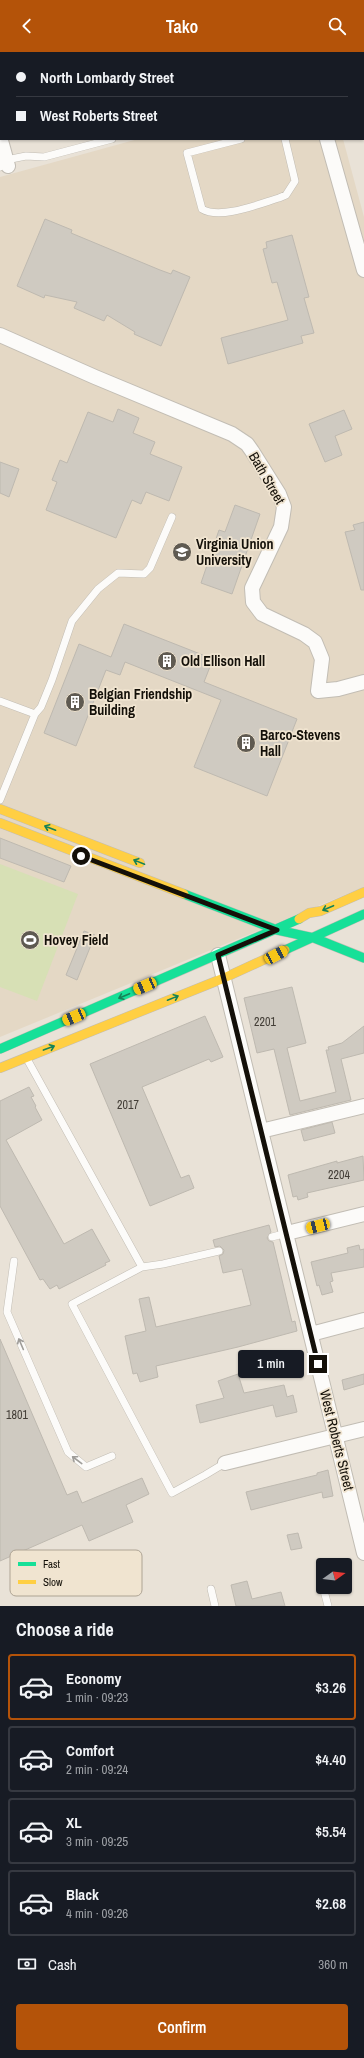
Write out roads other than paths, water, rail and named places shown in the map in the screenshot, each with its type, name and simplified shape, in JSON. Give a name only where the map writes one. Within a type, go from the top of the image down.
[{"type":"main road","points":[[0,809],[146,865]]},
{"type":"main road","points":[[0,823],[277,930],[314,938],[364,958]]},
{"type":"main road","points":[[0,1068],[21,1049],[218,955],[292,923],[309,913],[321,911],[364,892]]},
{"type":"main road","points":[[0,1049],[21,1049],[224,978],[364,914]]},
{"type":"main road","points":[[278,918],[292,923],[314,938]]},
{"type":"street","points":[[1,140],[5,164]]},
{"type":"street","points":[[327,140],[360,242],[364,270]]},
{"type":"street","name":"Bath Street","points":[[0,335],[95,377],[232,434],[247,444],[279,494],[284,507],[281,528],[252,588],[253,602],[262,614],[304,634],[315,642],[322,659],[318,691],[338,689],[364,682]]},
{"type":"street","name":"West Roberts Street","points":[[218,955],[364,1553]]},
{"type":"street","points":[[261,1131],[364,1106]]},
{"type":"street","points":[[286,1234],[364,1214]]},
{"type":"street","points":[[311,1334],[364,1320]]},
{"type":"street","points":[[225,1462],[364,1428]]},
{"type":"lane","points":[[5,164],[26,156],[44,157],[108,140]]},
{"type":"lane","points":[[237,140],[187,153],[202,209],[207,212],[224,213],[286,194],[295,181],[295,176],[285,140]]},
{"type":"lane","points":[[0,800],[35,714],[41,707],[45,698],[68,639],[72,621],[98,589],[118,573],[144,574],[150,568],[172,517]]},
{"type":"lane","points":[[0,701],[35,714]]},
{"type":"lane","points":[[21,1049],[142,1267]]},
{"type":"lane","points":[[272,1237],[286,1234]]},
{"type":"lane","points":[[219,1251],[163,1264],[142,1267],[72,1304],[172,1493],[225,1462]]},
{"type":"lane","points":[[14,1261],[7,1312],[68,1452],[86,1466],[112,1456]]},
{"type":"lane","points":[[211,1589],[215,1606]]},
{"type":"lane","points":[[325,1594],[328,1606]]},
{"type":"place","name":"Virginia Union University","points":[[182,552]]},
{"type":"place","name":"Old Ellison Hall","points":[[167,661]]},
{"type":"place","name":"Belgian Friendship Building","points":[[75,702]]},
{"type":"place","name":"Barco-Stevens Hall","points":[[246,743]]},
{"type":"place","name":"Hovey Field","points":[[30,940]]}]
